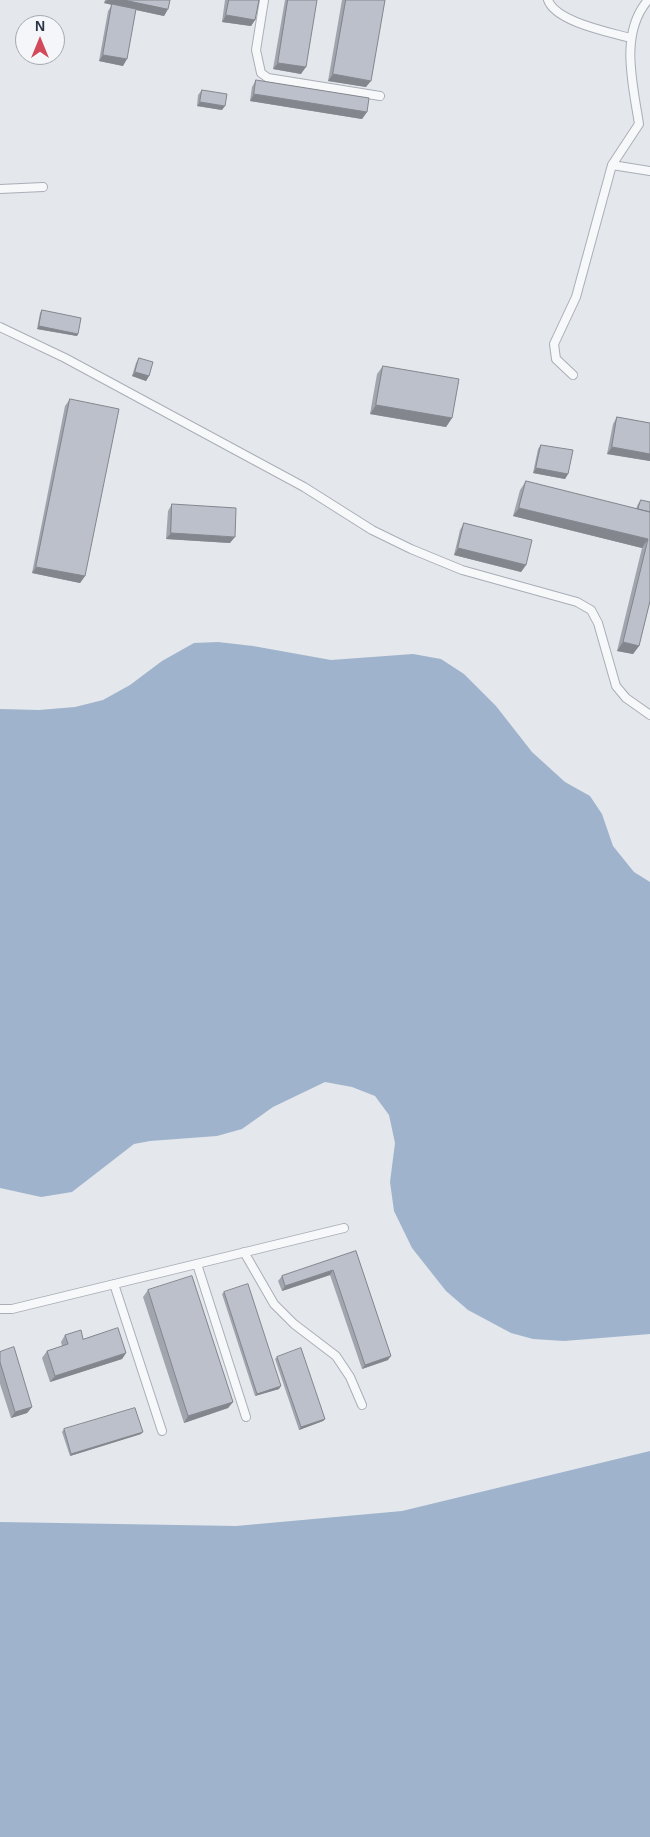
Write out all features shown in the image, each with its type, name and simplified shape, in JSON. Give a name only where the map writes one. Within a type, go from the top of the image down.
[{"type":"lane","points":[[264,0],[256,50],[261,73],[268,78],[380,96]]},
{"type":"lane","points":[[548,0],[560,14],[578,22],[630,38]]},
{"type":"lane","points":[[573,375],[556,358],[554,344],[576,297],[612,165],[639,124],[630,65],[630,38],[641,8],[648,0]]},
{"type":"lane","points":[[612,165],[650,171]]},
{"type":"lane","points":[[0,189],[43,187]]},
{"type":"lane","points":[[0,327],[73,362],[304,487],[372,530],[411,549],[462,570],[578,602],[591,610],[598,623],[616,686],[626,698],[650,715]]},
{"type":"lane","points":[[0,1309],[12,1309],[344,1228]]},
{"type":"lane","points":[[244,1252],[274,1304],[294,1324],[336,1356],[350,1377],[362,1406]]},
{"type":"lane","points":[[197,1264],[246,1417]]},
{"type":"lane","points":[[114,1284],[162,1431]]},
{"type":"water","points":[[218,642],[253,646],[331,660],[413,654],[441,659],[464,674],[496,706],[532,752],[565,782],[590,796],[602,814],[613,846],[634,872],[650,882],[650,1334],[564,1341],[533,1339],[511,1333],[468,1310],[446,1291],[412,1248],[394,1211],[390,1182],[395,1143],[389,1115],[375,1096],[352,1087],[325,1082],[273,1107],[242,1129],[217,1136],[134,1144],[72,1192],[41,1197],[0,1188],[0,709],[39,710],[75,707],[103,700],[130,685],[162,661],[194,643]]},
{"type":"water","points":[[650,1451],[650,1837],[0,1837],[0,1522],[236,1526],[402,1511]]},
{"type":"building","points":[[124,0],[170,0],[168,9]]},
{"type":"building","points":[[229,0],[259,0],[255,20],[226,15]]},
{"type":"building","points":[[288,0],[317,0],[306,67],[278,63]]},
{"type":"building","points":[[346,0],[385,0],[371,81],[333,74]]},
{"type":"building","points":[[112,4],[136,9],[127,59],[103,55]]},
{"type":"building","points":[[256,80],[369,98],[367,112],[254,94]]},
{"type":"building","points":[[202,90],[227,94],[225,106],[200,102]]},
{"type":"building","points":[[42,310],[81,318],[78,334],[39,326]]},
{"type":"building","points":[[139,358],[153,362],[149,376],[135,372]]},
{"type":"building","points":[[383,366],[459,379],[452,418],[376,405]]},
{"type":"building","points":[[70,399],[119,409],[85,576],[36,567]]},
{"type":"building","points":[[617,417],[650,423],[650,454],[612,447]]},
{"type":"building","points":[[541,445],[573,450],[568,474],[536,468]]},
{"type":"building","points":[[526,481],[650,512],[650,601],[639,646],[623,642],[648,539],[519,508]]},
{"type":"building","points":[[641,500],[650,502],[650,512],[638,509]]},
{"type":"building","points":[[172,504],[236,508],[235,537],[171,533]]},
{"type":"building","points":[[464,523],[532,540],[526,565],[458,548]]},
{"type":"building","points":[[356,1251],[391,1356],[365,1365],[333,1270],[285,1286],[282,1276]]},
{"type":"building","points":[[192,1276],[233,1402],[188,1416],[148,1290]]},
{"type":"building","points":[[248,1284],[281,1386],[257,1394],[224,1292]]},
{"type":"building","points":[[118,1328],[126,1353],[55,1376],[47,1351],[68,1344],[65,1335],[81,1330],[83,1339]]},
{"type":"building","points":[[14,1347],[32,1407],[15,1412],[0,1362],[0,1352]]},
{"type":"building","points":[[301,1348],[325,1419],[301,1427],[277,1357]]},
{"type":"building","points":[[135,1408],[143,1432],[71,1454],[64,1429]]}]
